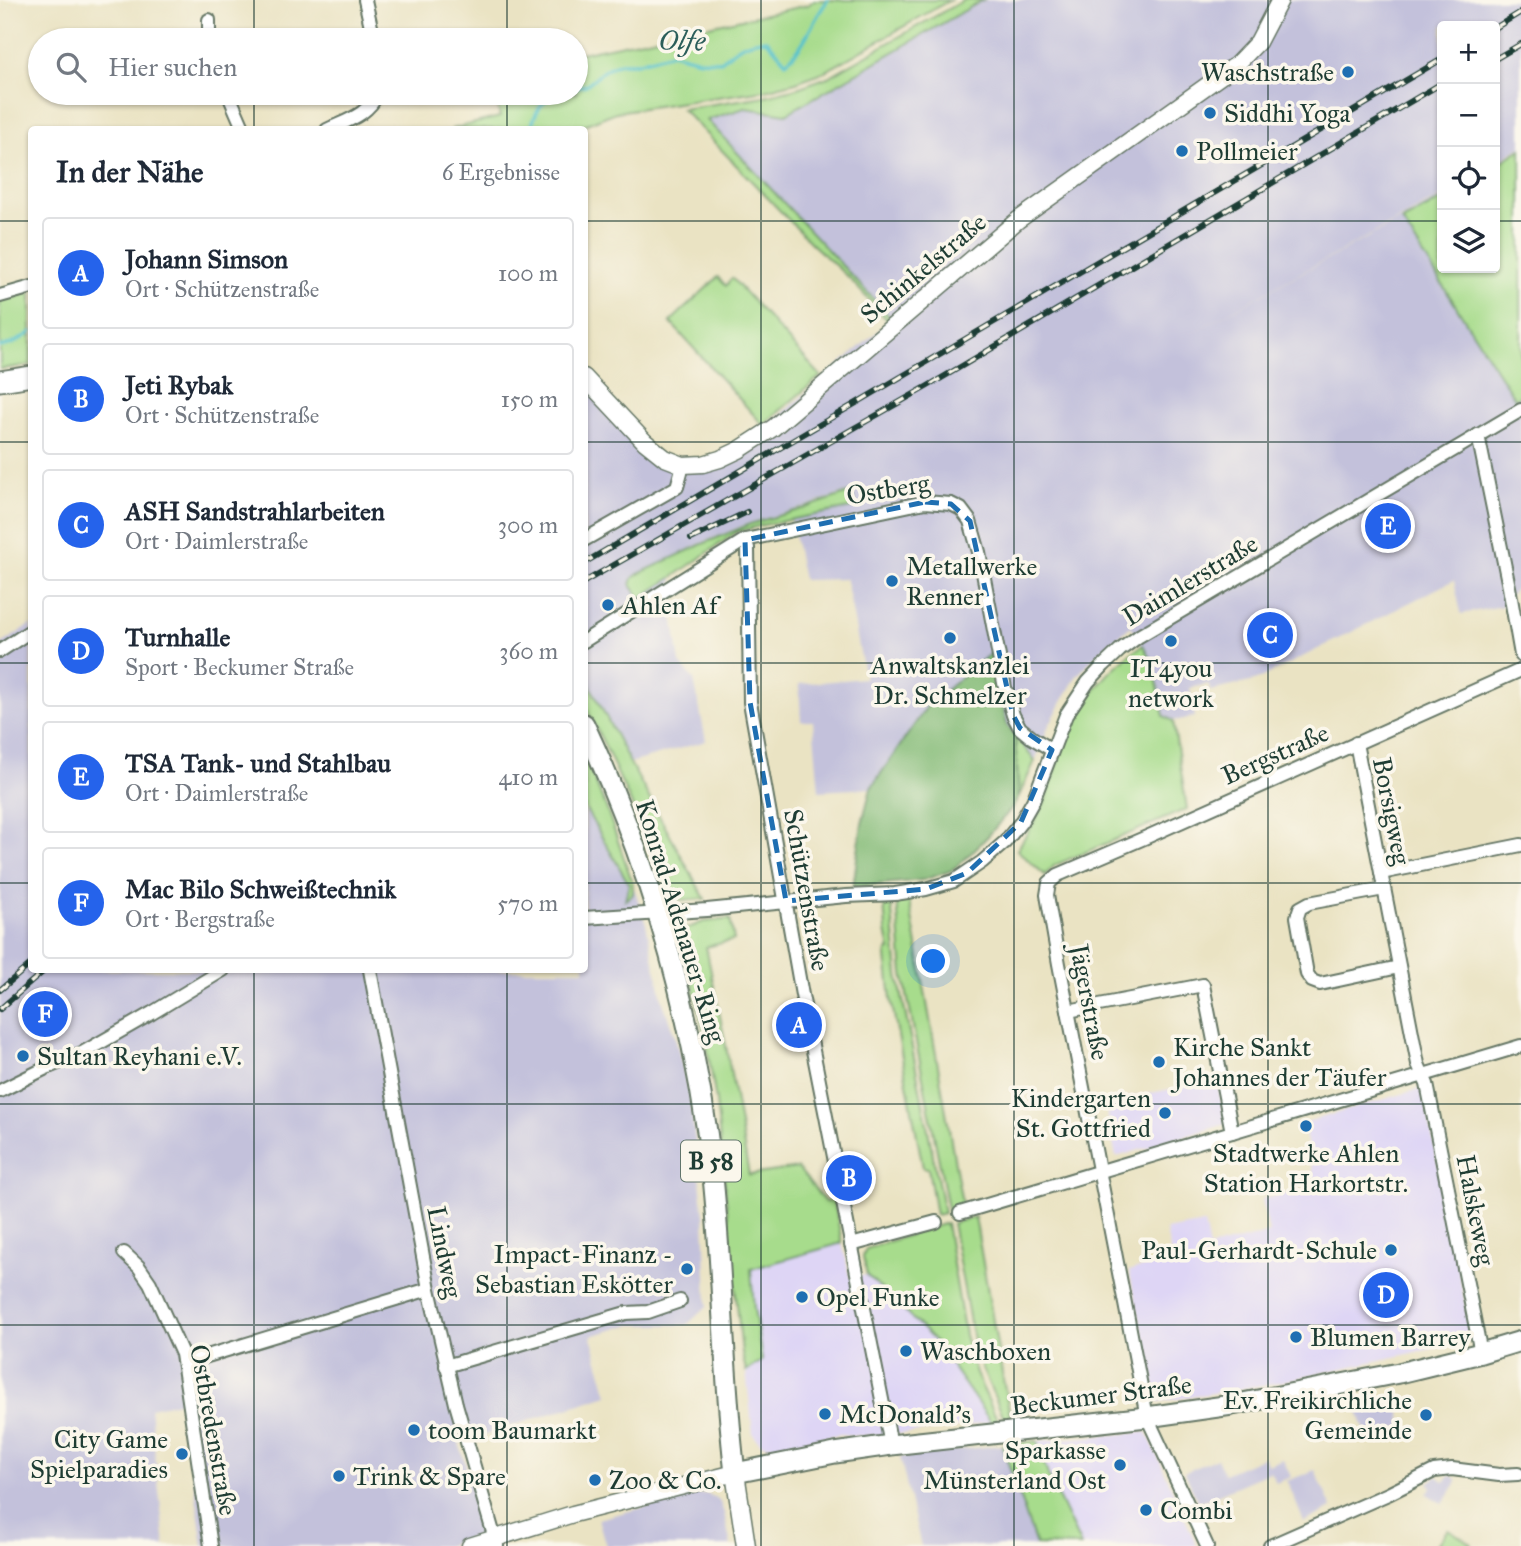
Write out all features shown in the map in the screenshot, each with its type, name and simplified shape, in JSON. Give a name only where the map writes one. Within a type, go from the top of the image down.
[{"type":"main road","points":[[0,381],[28,377]]},
{"type":"main road","name":"Konrad-Adenauer-Ring","points":[[588,732],[636,850],[687,1020],[702,1097],[716,1210],[726,1382],[735,1473]]},
{"type":"main road","name":"Beckumer Straße","points":[[735,1473],[891,1444],[1147,1417],[1233,1405],[1399,1373],[1521,1341]]},
{"type":"main road","points":[[735,1473],[746,1546]]},
{"type":"street","points":[[365,0],[371,28]]},
{"type":"street","name":"Schinkelstraße","points":[[683,465],[703,464],[720,459],[773,428],[1018,220],[1236,65],[1258,42],[1280,0]]},
{"type":"street","points":[[209,20],[209,28]]},
{"type":"street","points":[[233,105],[242,126]]},
{"type":"street","points":[[336,126],[361,114],[371,105]]},
{"type":"street","points":[[0,296],[28,288]]},
{"type":"street","points":[[588,381],[645,442],[665,458],[683,465],[677,486],[588,538]]},
{"type":"street","name":"Daimlerstraße","points":[[786,901],[895,894],[940,886],[967,873],[1005,842],[1021,822],[1033,801],[1066,715],[1088,682],[1120,650],[1148,630],[1521,410]]},
{"type":"street","points":[[1478,435],[1521,655]]},
{"type":"street","name":"Ostberg","points":[[588,638],[745,540],[925,502],[951,504],[961,509],[970,521],[1013,715],[1020,728],[1052,751]]},
{"type":"street","name":"Schützenstraße","points":[[745,540],[748,548],[750,702],[802,995],[891,1444]]},
{"type":"street","points":[[0,651],[28,633]]},
{"type":"street","name":"Bergstraße","points":[[1049,883],[1058,875],[1521,670]]},
{"type":"street","name":"Borsigweg","points":[[1356,743],[1418,1064],[1424,1076]]},
{"type":"street","points":[[1381,873],[1521,845]]},
{"type":"street","name":"Jägerstraße","points":[[1049,883],[1047,895],[1068,1011],[1147,1417],[1207,1546]]},
{"type":"street","name":"Borsigweg","points":[[1384,889],[1309,902],[1300,908],[1297,917],[1307,974],[1312,981],[1320,984],[1399,968]]},
{"type":"street","points":[[588,918],[707,910],[786,901]]},
{"type":"street","points":[[0,1091],[90,1049],[218,973]]},
{"type":"street","name":"Lindweg","points":[[371,973],[429,1289],[462,1428],[496,1542]]},
{"type":"street","points":[[1068,1011],[1203,985],[1232,1132]]},
{"type":"street","points":[[960,1213],[1521,1046]]},
{"type":"street","name":"Halskeweg","points":[[1424,1076],[1481,1353]]},
{"type":"street","points":[[851,1245],[936,1222]]},
{"type":"street","name":"Ostbredenstraße","points":[[124,1253],[139,1267],[149,1283],[182,1354],[211,1546]]},
{"type":"street","points":[[184,1363],[429,1289]]},
{"type":"street","points":[[446,1366],[626,1312],[648,1312],[680,1301]]},
{"type":"street","points":[[1270,1546],[1296,1541],[1434,1471],[1452,1469],[1499,1475],[1518,1474]]},
{"type":"street","name":"Beckumer Straße","points":[[470,1546],[496,1542],[573,1514],[735,1473]]},
{"type":"highlighted area","points":[[925,502],[951,504],[970,521],[1013,715],[1020,728],[1052,750],[1021,822],[967,873],[926,889],[786,901],[750,702],[745,540]]},
{"type":"shaded area","points":[[984,0],[1521,0],[1521,147],[1500,161],[1500,21],[1437,21],[1437,199],[1182,338],[1437,200],[1437,273],[1500,273],[1500,162],[1521,149],[1521,586],[1517,587],[1502,606],[1461,614],[1454,580],[1255,681],[1210,691],[1209,684],[1190,688],[1195,717],[1173,721],[1164,716],[1154,666],[1131,626],[1097,654],[1076,677],[1048,727],[1035,761],[1007,725],[992,654],[928,705],[871,788],[819,791],[813,721],[801,721],[799,684],[865,678],[846,579],[803,580],[791,520],[856,507],[850,491],[749,523],[633,577],[631,585],[640,598],[673,577],[671,602],[680,663],[694,680],[706,741],[630,763],[588,680],[588,390],[661,465],[724,464],[892,319],[707,120],[745,108],[786,114]]},
{"type":"shaded area","points":[[28,626],[28,973],[588,973],[588,760],[607,806],[646,924],[663,1003],[675,1037],[690,1098],[704,1215],[707,1306],[687,1325],[629,1325],[591,1336],[608,1395],[459,1443],[486,1533],[445,1546],[203,1546],[183,1401],[150,1408],[165,1546],[0,1546],[0,645]]},
{"type":"shaded area","name":"Kindergarten St. Gottfried","points":[[1217,1080],[1226,1124],[1116,1157],[1105,1102]]},
{"type":"shaded area","points":[[1423,1088],[1472,1340],[1275,1383],[1158,1402],[1129,1271],[1172,1261],[1166,1230],[1204,1223],[1209,1248],[1269,1233],[1262,1199],[1316,1187],[1303,1123]]},
{"type":"shaded area","points":[[842,1243],[850,1278],[867,1275],[933,1339],[991,1422],[899,1434],[840,1434],[773,1447],[761,1444],[753,1434],[746,1371],[762,1360],[751,1269]]},
{"type":"shaded area","points":[[1400,1401],[1402,1426],[1368,1439],[1357,1409]]},
{"type":"shaded area","points":[[1147,1432],[1197,1546],[1081,1546],[1048,1475],[1037,1441]]},
{"type":"shaded area","points":[[1002,1445],[1037,1546],[921,1546],[900,1457]]},
{"type":"shaded area","points":[[1264,1457],[1268,1465],[1283,1459],[1291,1477],[1276,1483],[1270,1472],[1198,1503],[1185,1472],[1217,1458],[1224,1474]]},
{"type":"shaded area","points":[[1315,1470],[1332,1508],[1304,1522],[1287,1481]]},
{"type":"shaded area","points":[[1450,1475],[1458,1480],[1443,1504],[1427,1494],[1432,1486],[1428,1483],[1437,1476],[1445,1482]]},
{"type":"shaded area","points":[[697,1494],[707,1494],[719,1500],[731,1546],[606,1546],[598,1519]]},
{"type":"green space","points":[[814,0],[950,0],[826,71],[796,82],[765,90],[616,112],[581,126],[463,126],[500,117],[498,105],[588,105],[588,51],[808,5]]},
{"type":"green space","points":[[964,0],[983,0],[786,114],[745,108],[707,120],[892,319],[888,321],[682,109],[765,96],[828,77]]},
{"type":"green space","points":[[1521,149],[1521,395],[1515,399],[1402,221],[1437,203],[1437,273],[1500,273],[1500,163]]},
{"type":"green space","points":[[718,277],[726,286],[732,278],[821,376],[763,425],[670,322]]},
{"type":"green space","points":[[28,293],[28,365],[0,369],[0,301]]},
{"type":"green space","points":[[851,492],[856,507],[737,532],[640,598],[631,585],[638,574],[700,545],[750,524]]},
{"type":"green space","points":[[1143,645],[1154,666],[1164,716],[1173,721],[1187,809],[1055,865],[1045,875],[1017,850],[1044,803],[1065,741],[1079,713],[1107,675]]},
{"type":"green space","points":[[991,653],[1007,724],[1015,736],[1019,796],[1012,808],[989,835],[950,871],[923,880],[853,887],[862,823],[871,788],[928,705]]},
{"type":"green space","points":[[588,682],[705,899],[675,900],[588,712]]},
{"type":"green space","points":[[1015,736],[1035,761],[1019,796]]},
{"type":"green space","points":[[588,765],[633,884],[633,894],[625,900],[629,884],[588,813]]},
{"type":"green space","points":[[909,900],[963,1209],[949,1213],[903,974],[897,901]]},
{"type":"green space","points":[[891,901],[898,975],[944,1213],[936,1215],[928,1168],[923,1168],[891,999],[886,957],[887,951],[890,950],[884,902]]},
{"type":"green space","points":[[730,919],[734,940],[706,947],[749,1175],[798,1168],[825,1202],[834,1201],[842,1243],[751,1269],[762,1361],[746,1371],[716,1101],[706,1041],[682,939],[686,929],[703,922]]},
{"type":"green space","points":[[975,1217],[1011,1419],[1005,1420],[982,1369],[971,1328],[952,1223]]},
{"type":"green space","points":[[946,1223],[965,1335],[976,1374],[998,1421],[991,1422],[933,1339],[867,1275],[863,1257],[866,1249]]},
{"type":"green space","points":[[1037,1441],[1048,1475],[1081,1546],[1036,1545],[1002,1445]]},
{"type":"green space","points":[[1448,1529],[1472,1544],[1471,1546],[1436,1546]]},
{"type":"waterway","name":"Olfe","points":[[588,83],[606,69],[620,63],[636,63],[672,53],[700,60],[721,61],[742,46],[760,40],[767,40],[786,62],[804,41],[828,0]]},
{"type":"waterway","name":"Olfe","points":[[532,126],[542,105]]},
{"type":"waterway","name":"Olfe","points":[[0,347],[12,344],[28,334]]},
{"type":"railway","points":[[1500,25],[1521,12]]},
{"type":"railway","points":[[1500,56],[1521,44]]},
{"type":"railway","points":[[588,561],[1437,62]]},
{"type":"railway","points":[[588,580],[928,386],[1440,84]]},
{"type":"railway","points":[[691,539],[747,512]]},
{"type":"railway","points":[[0,990],[28,966]]},
{"type":"railway","points":[[0,1009],[42,973]]},
{"type":"place","name":"Waschstraße","points":[[1348,72]]},
{"type":"place","name":"Siddhi Yoga","points":[[1210,113]]},
{"type":"place","name":"Pollmeier","points":[[1182,151]]},
{"type":"place","name":"TSA Tank- und Stahlbau","points":[[1388,526]]},
{"type":"place","name":"Metallwerke Renner","points":[[892,581]]},
{"type":"place","name":"Ahlen Af","points":[[608,605]]},
{"type":"place","name":"ASH Sandstrahlarbeiten","points":[[1270,635]]},
{"type":"place","name":"Anwaltskanzlei Dr. Schmelzer","points":[[950,638]]},
{"type":"place","name":"IT4you network","points":[[1171,641]]},
{"type":"place","name":"Mac Bilo Schweißtechnik","points":[[45,1014]]},
{"type":"place","name":"Johann Simson","points":[[799,1025]]},
{"type":"place","name":"Sultan Reyhani e.V.","points":[[23,1056]]},
{"type":"place","name":"Kirche Sankt Johannes der Täufer","points":[[1159,1062]]},
{"type":"place","name":"Kindergarten St. Gottfried","points":[[1165,1113]]},
{"type":"place","name":"Stadtwerke Ahlen Station Harkortstr.","points":[[1306,1126]]},
{"type":"place","name":"Jeti Rybak","points":[[849,1178]]},
{"type":"place","name":"Paul-Gerhardt-Schule","points":[[1391,1250]]},
{"type":"place","name":"Impact-Finanz - Sebastian Eskötter","points":[[687,1269]]},
{"type":"place","name":"Turnhalle","points":[[1386,1295]]},
{"type":"place","name":"Opel Funke","points":[[802,1297]]},
{"type":"place","name":"Blumen Barrey","points":[[1296,1337]]},
{"type":"place","name":"Waschboxen","points":[[906,1351]]},
{"type":"place","name":"McDonald's","points":[[825,1414]]},
{"type":"place","name":"Ev. Freikirchliche Gemeinde","points":[[1426,1415]]},
{"type":"place","name":"toom Baumarkt","points":[[414,1430]]},
{"type":"place","name":"City Game Spielparadies","points":[[182,1454]]},
{"type":"place","name":"Sparkasse Münsterland Ost","points":[[1120,1465]]},
{"type":"place","name":"Trink & Spare","points":[[339,1476]]},
{"type":"place","name":"Zoo & Co.","points":[[595,1480]]},
{"type":"place","name":"Combi","points":[[1146,1510]]}]
